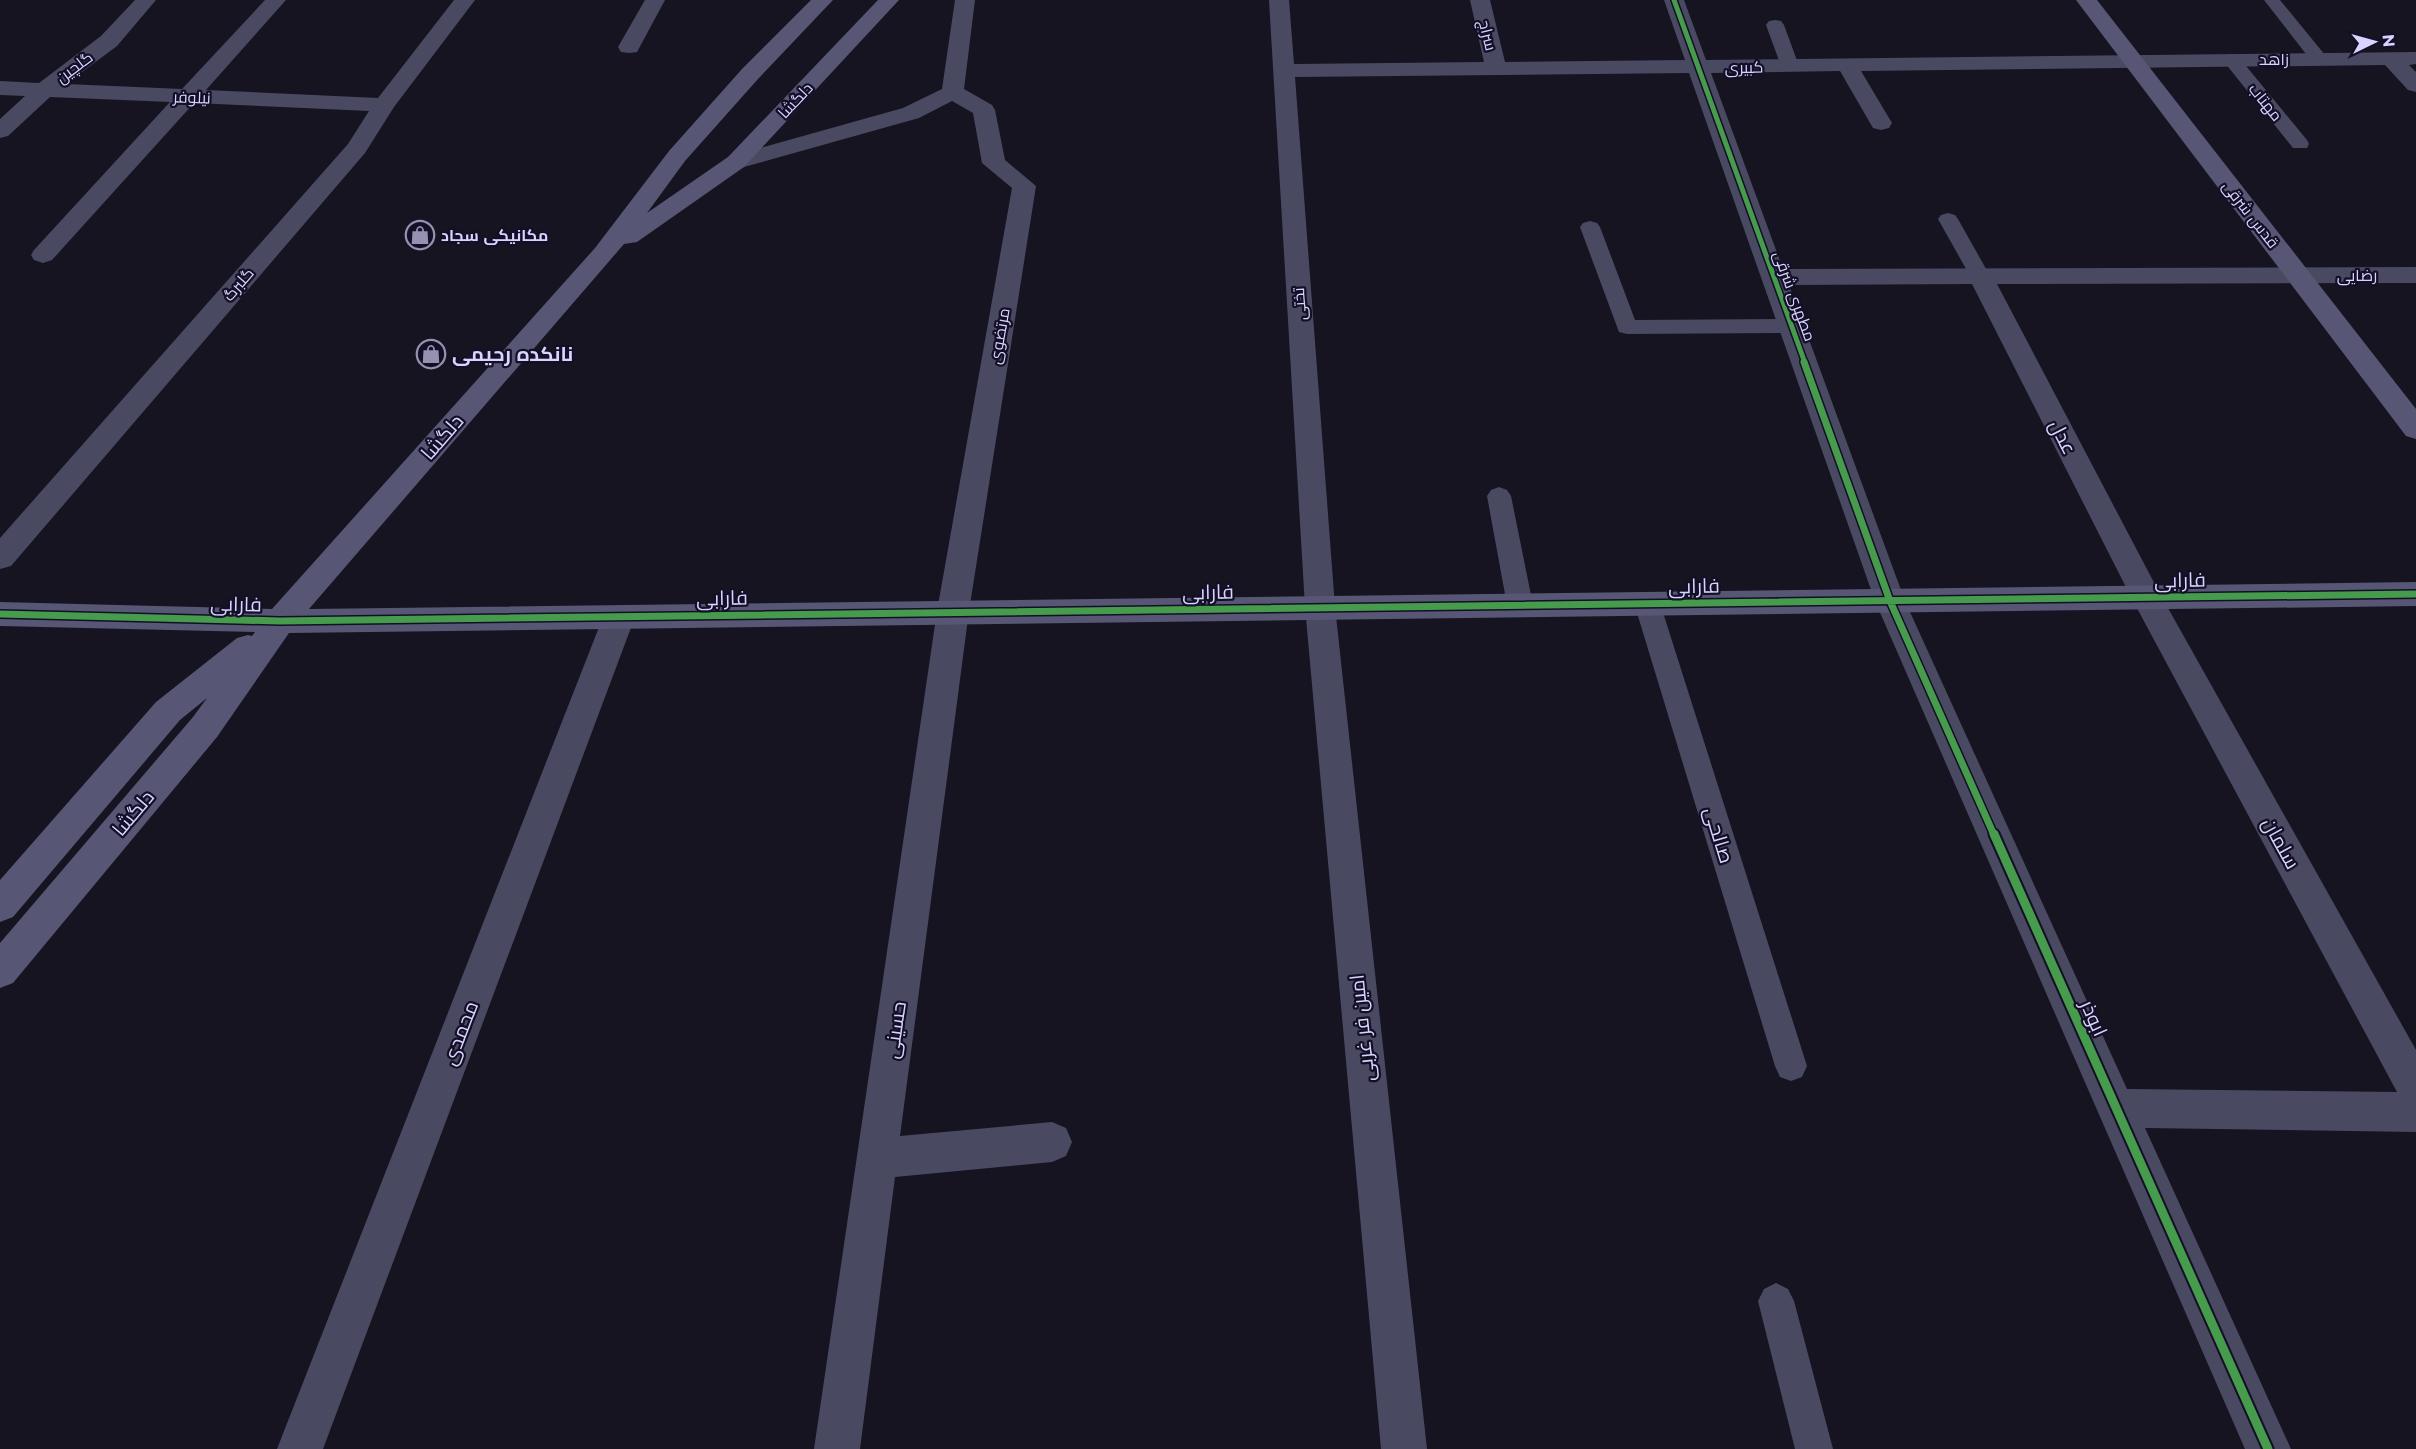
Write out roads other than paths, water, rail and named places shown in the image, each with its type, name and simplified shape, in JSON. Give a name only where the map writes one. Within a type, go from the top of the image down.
[{"type":"street","name":"گلچین","points":[[0,131],[44,90],[109,40],[146,0]]},
{"type":"street","points":[[43,255],[276,0]]},
{"type":"street","name":"گلبرگ","points":[[0,558],[357,147],[384,105],[465,0]]},
{"type":"street","points":[[629,47],[655,0]]},
{"type":"street","name":"دلگشا","points":[[0,971],[205,727],[280,621],[604,253],[677,156],[750,74],[823,0]]},
{"type":"street","name":"دلگشا","points":[[604,253],[736,162],[889,0]]},
{"type":"street","points":[[736,162],[911,113],[953,92],[965,0]]},
{"type":"street","name":"تختی","points":[[1279,0],[1320,607]]},
{"type":"street","name":"سراج","points":[[1480,0],[1496,69]]},
{"type":"street","name":"مطهری شرقی","points":[[1674,0],[1890,601]]},
{"type":"street","name":"قدس شرقی","points":[[2086,0],[2416,429]]},
{"type":"street","points":[[2391,58],[2416,85]]},
{"type":"street","name":"زاهد","points":[[2132,60],[2416,58]]},
{"type":"street","name":"کبیری","points":[[1283,71],[1698,68],[2132,60]]},
{"type":"street","points":[[1847,65],[1881,123]]},
{"type":"street","name":"نیلوفر","points":[[0,88],[384,105]]},
{"type":"street","name":"مرتضوی","points":[[953,92],[984,110],[994,163],[1024,186],[953,611]]},
{"type":"street","points":[[1773,277],[2297,274]]},
{"type":"street","name":"رضایی","points":[[2297,274],[2416,275]]},
{"type":"street","name":"عدل","points":[[1980,276],[2146,597]]},
{"type":"street","name":"فارابی","points":[[0,614],[280,621],[2416,594]]},
{"type":"street","name":"سلمان","points":[[2146,597],[2416,1088]]},
{"type":"street","name":"ابوذر","points":[[1890,601],[2268,1449]]},
{"type":"street","name":"امین فر غربی","points":[[1320,607],[1404,1449]]},
{"type":"street","name":"حسینی","points":[[837,1449],[953,611]]},
{"type":"street","name":"محمدی","points":[[300,1449],[620,617]]},
{"type":"street","name":"دلگشا","points":[[0,906],[168,711],[280,621]]},
{"type":"street","points":[[2116,1108],[2416,1112]]},
{"type":"street","points":[[878,1158],[1053,1142]]},
{"type":"lane","points":[[2272,1],[2319,59]]},
{"type":"lane","points":[[1775,26],[1790,66]]},
{"type":"lane","name":"مهتاب","points":[[2231,59],[2301,144]]},
{"type":"lane","points":[[1948,219],[1980,276]]},
{"type":"lane","points":[[1590,226],[1627,327],[1791,326]]},
{"type":"lane","points":[[1499,496],[1520,605]]},
{"type":"lane","name":"صالحی","points":[[1647,603],[1791,1066]]},
{"type":"lane","points":[[1776,1300],[1814,1449]]},
{"type":"place","name":"مکانیکی سجاد","points":[[420,235]]},
{"type":"place","name":"نانکده رحیمی","points":[[431,354]]}]
